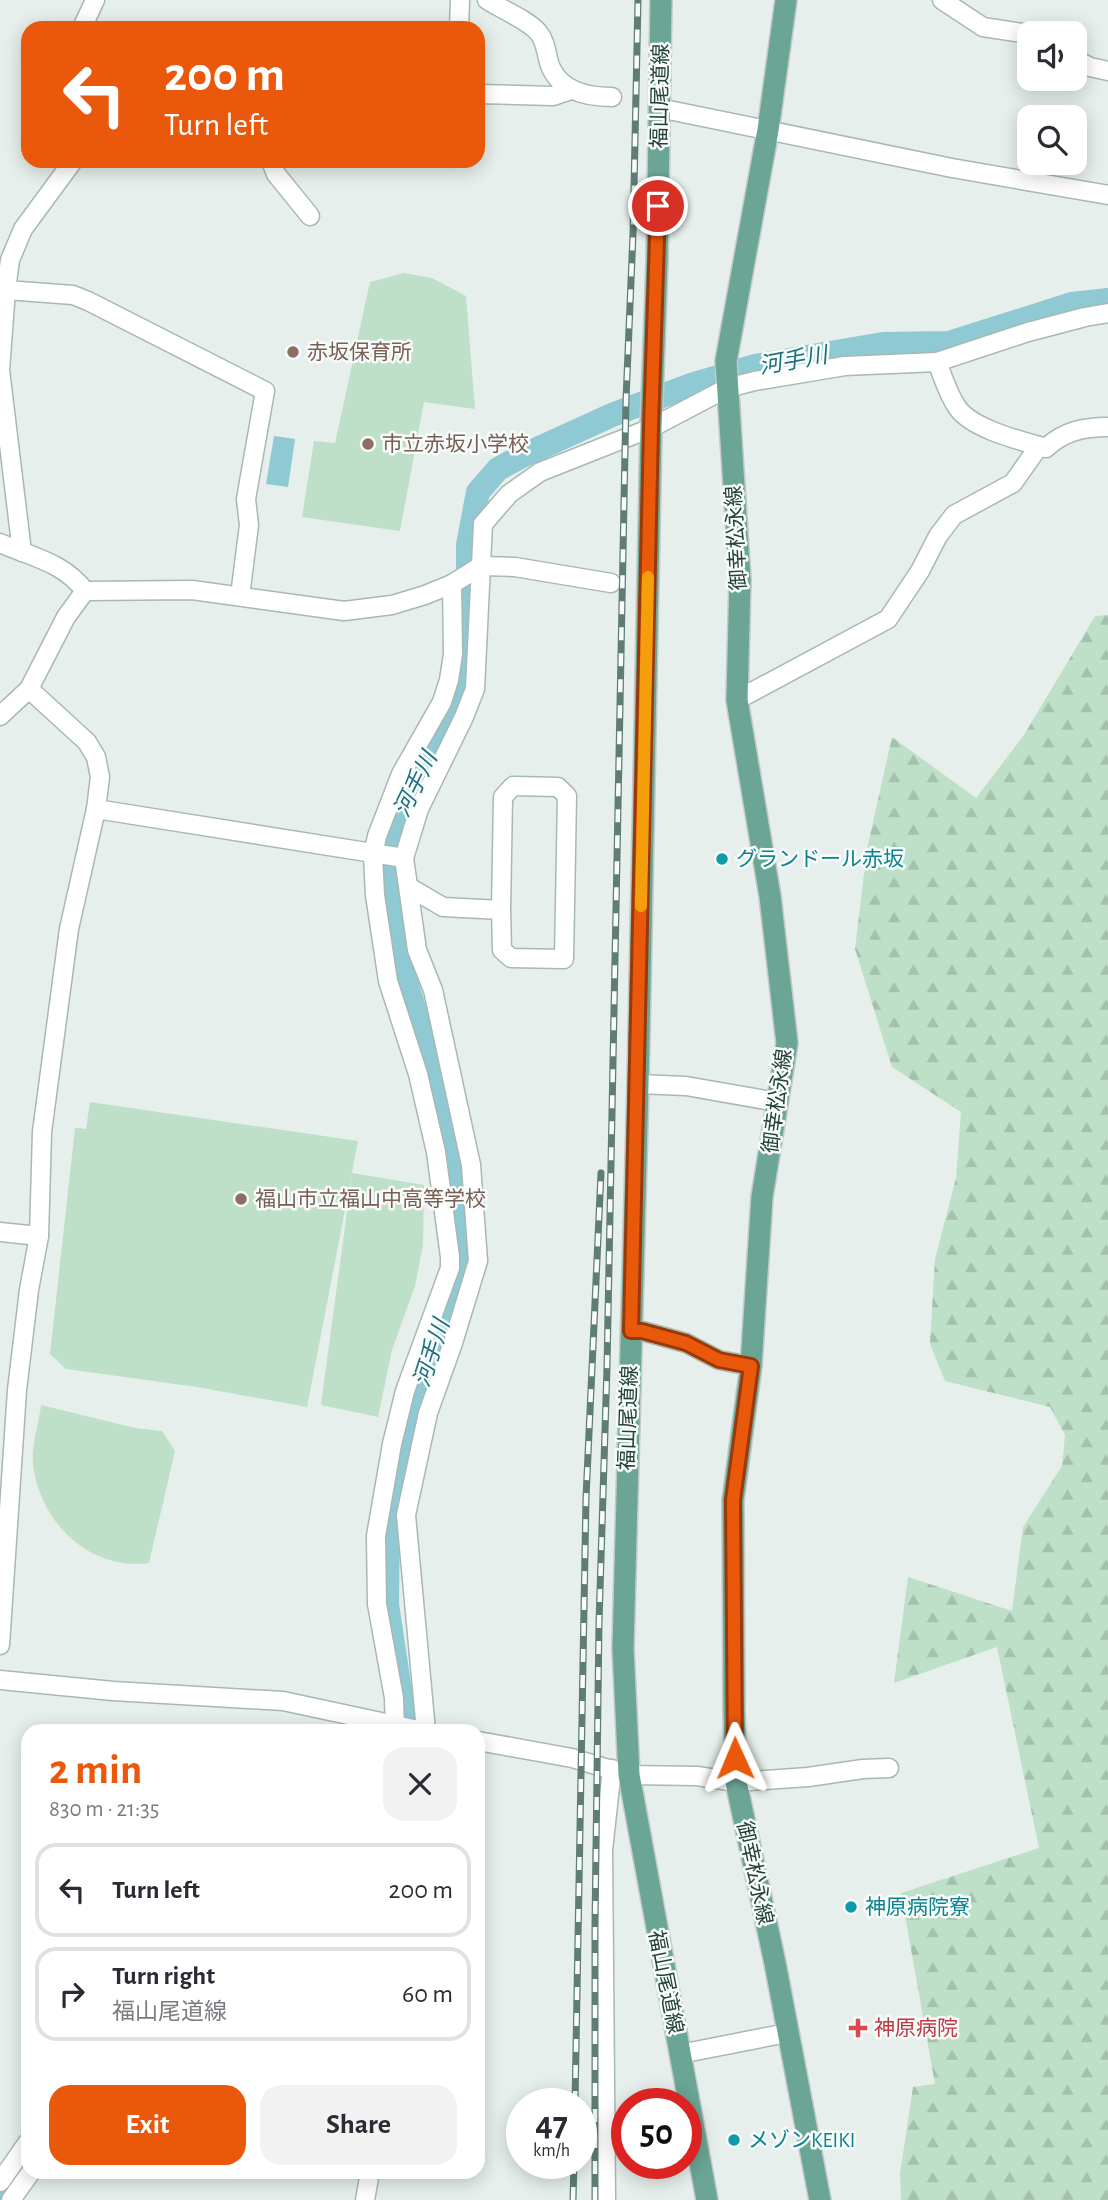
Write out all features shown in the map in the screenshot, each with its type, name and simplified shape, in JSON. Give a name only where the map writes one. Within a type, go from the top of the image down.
[{"type":"main road","name":"福山尾道線","points":[[661,0],[621,1772],[680,2054],[707,2200]]},
{"type":"main road","name":"御幸松永線","points":[[786,0],[768,130],[727,379],[740,580],[737,700],[770,896],[787,1043],[762,1197],[751,1366],[733,1500],[736,1782],[775,1963],[820,2200]]},
{"type":"street","points":[[85,21],[95,0]]},
{"type":"street","points":[[459,21],[460,0]]},
{"type":"street","points":[[487,0],[537,30],[552,71],[571,90],[593,97],[612,97]]},
{"type":"street","points":[[942,0],[983,27],[1017,32]]},
{"type":"street","points":[[1087,66],[1108,71]]},
{"type":"street","points":[[485,94],[553,96],[571,90]]},
{"type":"street","points":[[659,107],[952,168],[1108,195]]},
{"type":"street","points":[[22,552],[0,370],[6,290],[10,260],[23,229],[68,168]]},
{"type":"street","points":[[274,168],[310,216]]},
{"type":"street","points":[[6,290],[73,295],[265,391],[246,499],[249,525],[240,596]]},
{"type":"street","points":[[422,1724],[406,1515],[428,1413],[478,1261],[471,1165],[433,990],[417,950],[410,887],[402,858],[419,809],[475,689],[483,524],[509,494],[540,472],[651,422],[727,379],[755,381],[845,366],[937,362],[1028,332],[1108,313]]},
{"type":"street","points":[[937,362],[958,410],[1009,439],[1046,448],[1058,437],[1086,427],[1108,427]]},
{"type":"street","points":[[737,700],[888,619],[954,515],[1013,483],[1039,446]]},
{"type":"street","points":[[0,543],[50,562],[73,576],[85,591]]},
{"type":"street","points":[[85,591],[192,590],[344,611],[393,605],[454,582],[479,568],[515,567],[611,583]]},
{"type":"street","points":[[397,1724],[377,1604],[376,1536],[392,1444],[405,1391],[450,1268],[450,1257],[436,1152],[421,1087],[388,981],[375,895],[376,855],[377,836],[401,774],[442,702],[449,680],[453,654],[454,582]]},
{"type":"street","points":[[0,716],[29,689],[66,617],[85,591]]},
{"type":"street","points":[[0,1645],[17,1390],[29,1290],[39,1236],[43,1132],[69,929],[96,809],[100,777],[96,758],[87,742],[29,689]]},
{"type":"street","points":[[513,786],[558,787],[567,796],[564,959],[511,958],[502,950],[501,910],[503,797],[513,786]]},
{"type":"street","points":[[96,809],[402,858]]},
{"type":"street","points":[[410,887],[443,906],[501,910]]},
{"type":"street","points":[[638,1084],[686,1086],[777,1102]]},
{"type":"street","points":[[0,1231],[39,1236]]},
{"type":"street","points":[[631,1331],[642,1331],[686,1343],[719,1360],[751,1366]]},
{"type":"street","points":[[0,1679],[113,1691],[283,1701],[380,1724]]},
{"type":"street","points":[[485,1742],[572,1758],[621,1772],[697,1776],[736,1782],[889,1768]]},
{"type":"street","points":[[606,2200],[603,1850],[621,1772]]},
{"type":"street","points":[[680,2054],[788,2034]]},
{"type":"street","points":[[0,2182],[21,2153]]},
{"type":"street","points":[[10,2200],[26,2179]]},
{"type":"street","points":[[365,2200],[369,2179]]},
{"type":"green space","points":[[404,273],[432,278],[466,296],[475,409],[424,402],[400,531],[302,517],[314,441],[335,443],[370,282]]},
{"type":"green space","points":[[1108,615],[1108,2200],[901,2200],[900,2174],[913,2087],[935,2084],[901,1893],[1039,1848],[997,1647],[894,1683],[908,1577],[1012,1611],[1023,1527],[1062,1466],[1065,1435],[1050,1407],[945,1381],[930,1344],[935,1259],[956,1178],[961,1112],[892,1067],[855,949],[867,849],[892,737],[976,798],[1024,735],[1095,616]]},
{"type":"green space","points":[[90,1102],[358,1141],[352,1173],[424,1185],[423,1245],[415,1286],[392,1350],[378,1417],[321,1405],[352,1174],[307,1407],[197,1387],[66,1369],[50,1354],[75,1128],[86,1129]]},
{"type":"green space","points":[[41,1405],[135,1428],[162,1431],[175,1451],[149,1563],[127,1563],[88,1551],[57,1523],[38,1486],[33,1465]]},
{"type":"water","points":[[274,436],[295,439],[288,487],[266,484]]},
{"type":"waterway","name":"河手川","points":[[405,1724],[387,1604],[388,1514],[408,1425],[459,1265],[459,1219],[437,1083],[396,949],[385,882],[388,844],[407,795],[447,725],[463,689],[468,655],[468,545],[478,492],[498,469],[522,456],[612,415],[691,385],[755,366],[883,344],[949,343],[1072,304],[1108,300]]},
{"type":"waterway","name":"河手川","points":[[0,2196],[21,2168]]},
{"type":"railway","points":[[595,2200],[599,1623],[607,1367],[626,400],[638,0]]},
{"type":"railway","points":[[575,2088],[586,1498],[601,1173]]},
{"type":"railway","points":[[573,2200],[574,2179]]},
{"type":"slow traffic","points":[[641,906],[648,577]]},
{"type":"place","name":"赤坂保育所","points":[[293,352]]},
{"type":"place","name":"市立赤坂小学校","points":[[368,444]]},
{"type":"place","name":"グランドール赤坂","points":[[722,859]]},
{"type":"place","name":"福山市立福山中高等学校","points":[[241,1199]]},
{"type":"place","name":"神原病院寮","points":[[851,1907]]},
{"type":"place","name":"神原病院","points":[[858,2028]]},
{"type":"place","name":"メゾンKEIKI","points":[[734,2140]]},
{"type":"route","points":[[658,206],[631,1331],[642,1331],[686,1343],[719,1360],[751,1366],[733,1500],[735,1758]]}]
